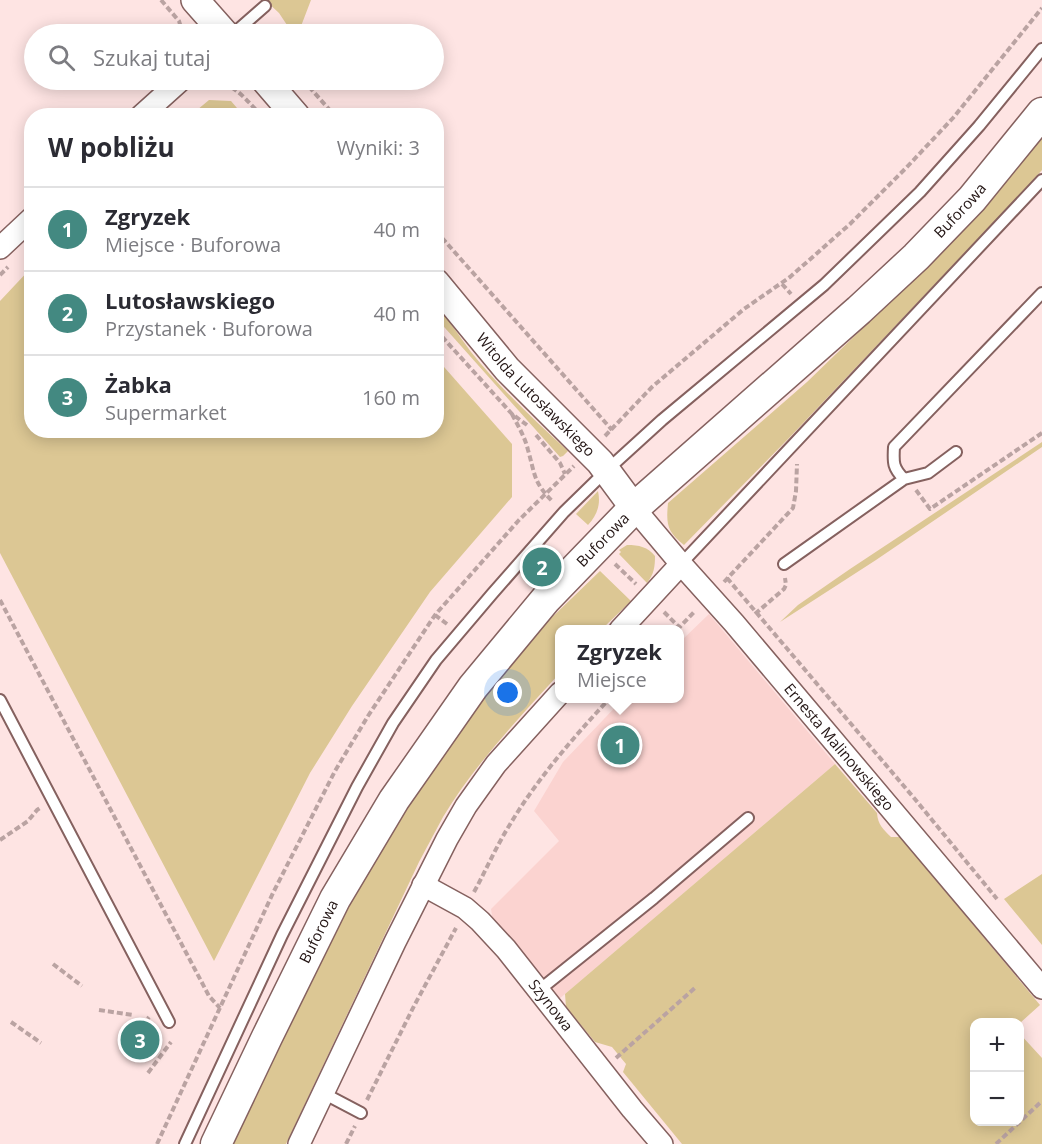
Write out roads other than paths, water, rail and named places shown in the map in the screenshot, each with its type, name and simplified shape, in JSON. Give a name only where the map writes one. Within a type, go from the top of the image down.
[{"type":"main road","name":"Buforowa","points":[[216,1144],[335,899],[394,800],[473,687],[546,599],[634,508],[916,258],[972,198],[1042,113]]},
{"type":"street","points":[[195,0],[216,24]]},
{"type":"street","points":[[150,108],[170,90]]},
{"type":"street","points":[[274,90],[289,108]]},
{"type":"street","points":[[0,248],[24,226]]},
{"type":"street","name":"Witolda Lutosławskiego","points":[[444,293],[507,369],[585,445],[634,508]]},
{"type":"street","name":"Ernesta Malinowskiego","points":[[634,508],[681,564],[711,595],[1042,988]]},
{"type":"street","points":[[625,625],[681,564]]},
{"type":"street","points":[[299,1144],[447,839],[481,784],[555,699]]},
{"type":"street","name":"Szynowa","points":[[423,885],[465,908],[506,949],[662,1144]]},
{"type":"lane","points":[[244,24],[265,6]]},
{"type":"lane","points":[[185,1144],[287,924],[357,787],[393,723],[436,660],[564,512],[606,471],[662,420],[824,285],[920,192],[979,126],[1042,49]]},
{"type":"lane","points":[[681,564],[1042,180]]},
{"type":"lane","points":[[904,479],[896,471],[893,461],[894,447],[1042,292]]},
{"type":"lane","points":[[784,564],[904,479],[928,473],[956,452]]},
{"type":"lane","points":[[0,700],[169,1022]]},
{"type":"lane","points":[[538,991],[646,905],[748,818]]},
{"type":"lane","points":[[323,1093],[361,1113]]},
{"type":"place","name":"Lutosławskiego","points":[[542,567]]},
{"type":"place","name":"Zgryzek","points":[[620,745]]},
{"type":"place","name":"Żabka","points":[[140,1040]]}]
